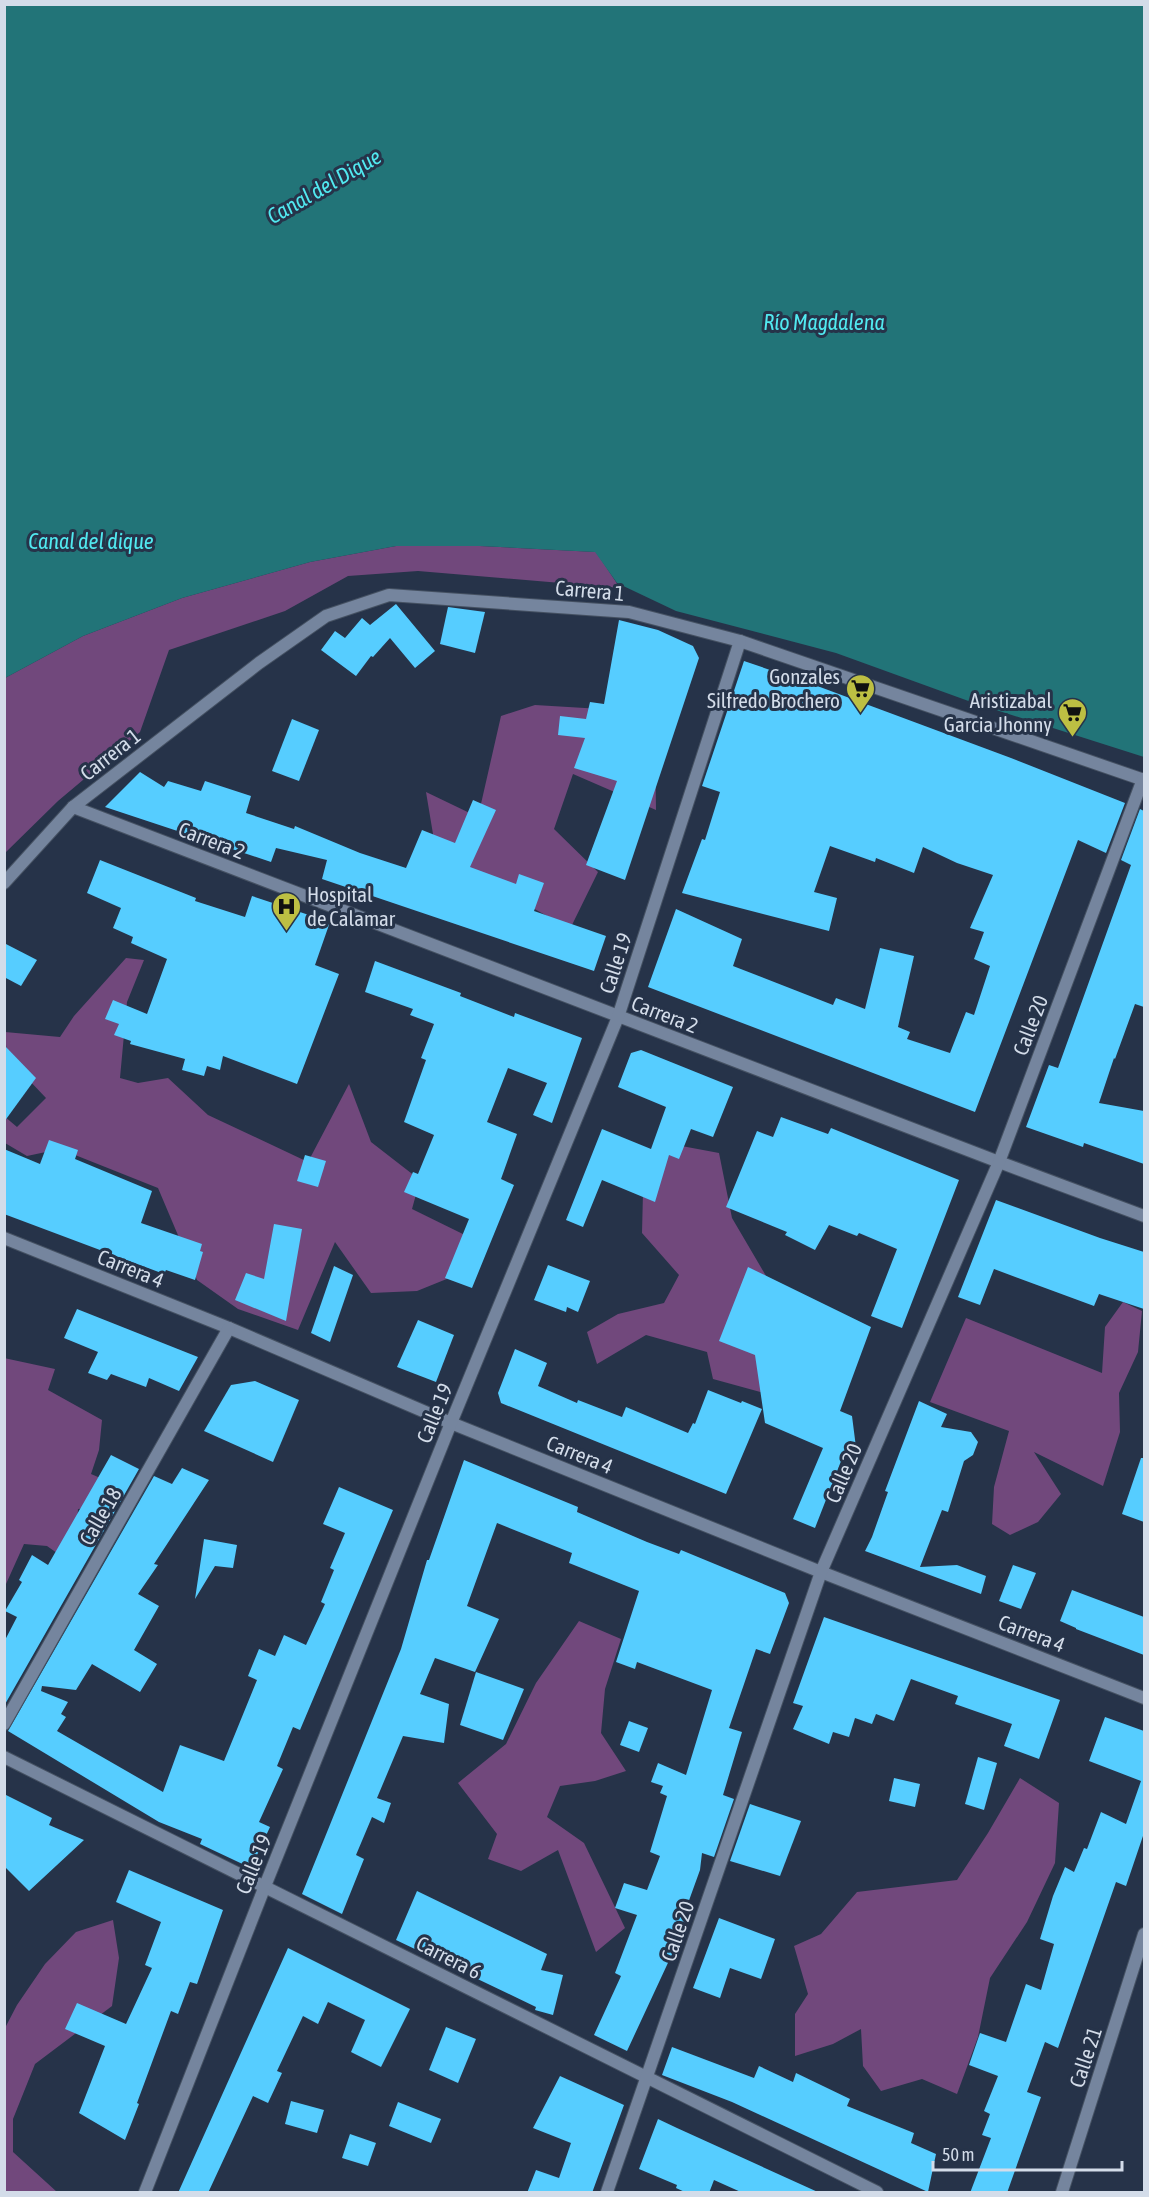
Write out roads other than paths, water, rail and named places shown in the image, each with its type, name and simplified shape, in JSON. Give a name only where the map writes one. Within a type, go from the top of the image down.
[{"type":"street","name":"Carrera 1","points":[[4,883],[73,807],[259,663],[327,616],[389,595],[629,612],[740,641],[1144,780]]},
{"type":"street","name":"Calle 19","points":[[145,2193],[265,1886],[618,1017],[740,641]]},
{"type":"street","name":"Calle 20","points":[[607,2193],[821,1572],[999,1162],[1144,780]]},
{"type":"street","name":"Carrera 2","points":[[73,807],[1144,1216]]},
{"type":"street","name":"Carrera 4","points":[[4,1238],[229,1328],[451,1424],[1144,1698]]},
{"type":"street","name":"Calle 18","points":[[4,1724],[229,1328]]},
{"type":"street","name":"Carrera 6","points":[[4,1756],[877,2193]]},
{"type":"street","name":"Calle 21","points":[[1062,2193],[1144,1934]]},
{"type":"water","name":"Río Magdalena","points":[[5,4],[1144,5],[1144,757],[974,703],[836,653],[676,611],[617,583],[595,552],[480,546],[396,546],[310,562],[182,598],[83,636],[5,678]]},
{"type":"place","name":"Gonzales Silfredo Brochero","points":[[861,714]]},
{"type":"place","name":"Aristizabal Garcia Jhonny","points":[[1073,738]]},
{"type":"place","name":"Hospital de Calamar","points":[[286,932]]},
{"type":"water label","name":"Canal del Dique","points":[[324,186]]},
{"type":"water label","name":"Canal del dique","points":[[91,541]]}]
